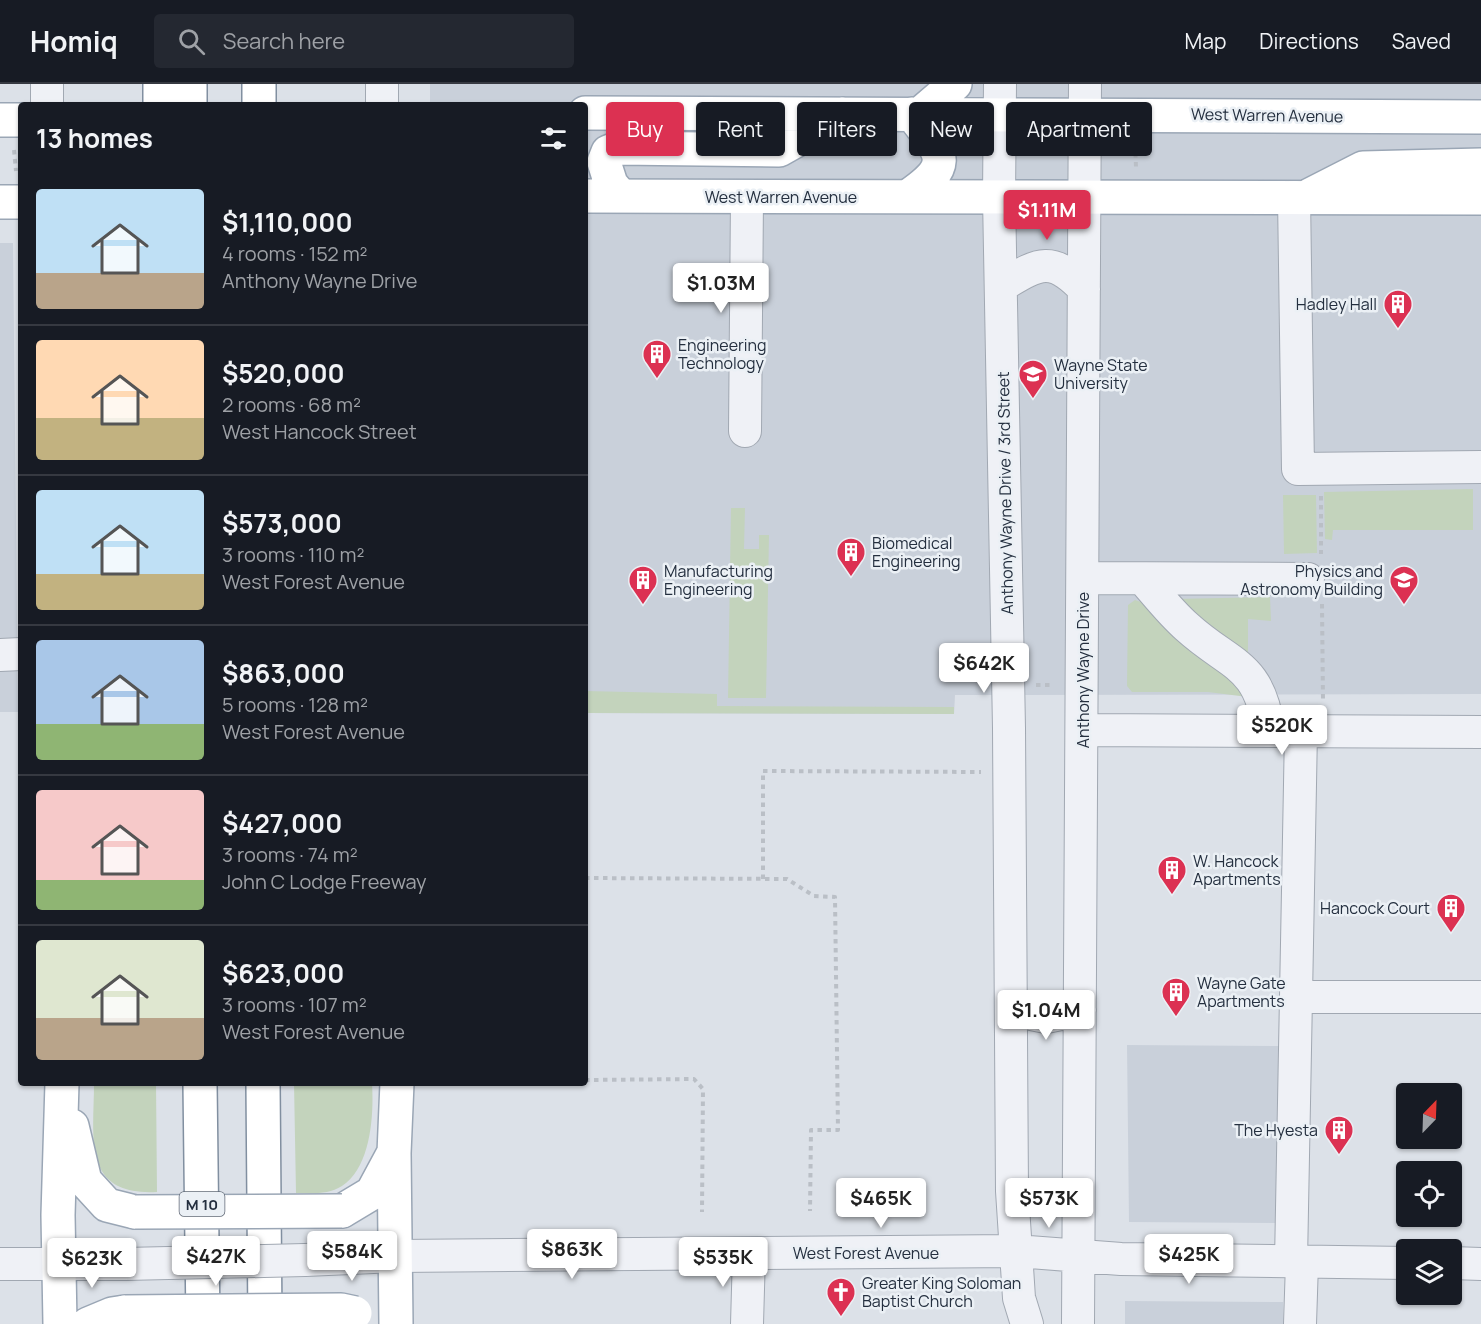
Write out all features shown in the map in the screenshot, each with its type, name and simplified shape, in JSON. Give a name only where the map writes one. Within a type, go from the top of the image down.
[{"type":"main road","points":[[160,84],[160,102]]},
{"type":"main road","points":[[190,84],[190,102]]},
{"type":"main road","points":[[259,102],[260,84]]},
{"type":"main road","points":[[932,102],[955,84]]},
{"type":"main road","name":"West Warren Avenue","points":[[983,102],[1000,99],[1084,99],[1481,117]]},
{"type":"main road","name":"West Warren Avenue","points":[[588,113],[797,114]]},
{"type":"main road","points":[[621,196],[611,184],[604,162],[608,152],[618,148],[779,150],[797,140]]},
{"type":"main road","points":[[907,197],[930,181],[936,173],[939,156]]},
{"type":"main road","points":[[1300,197],[1363,168],[1481,165]]},
{"type":"main road","points":[[0,202],[18,186]]},
{"type":"main road","name":"West Warren Avenue","points":[[588,196],[1481,198]]},
{"type":"main road","points":[[60,1324],[62,1086]]},
{"type":"main road","points":[[63,1086],[85,1181],[107,1205],[135,1212],[342,1211],[372,1193],[394,1153]]},
{"type":"main road","name":"M 10","points":[[200,1086],[203,1324]]},
{"type":"main road","points":[[263,1086],[264,1324]]},
{"type":"main road","points":[[396,1324],[394,1153],[397,1086]]},
{"type":"main road","points":[[88,1324],[112,1314],[125,1312],[341,1310],[365,1319]]},
{"type":"street","points":[[46,84],[47,102]]},
{"type":"street","points":[[382,84],[382,102]]},
{"type":"street","name":"Anthony Wayne Drive / 3rd Street","points":[[1000,99],[999,197],[1009,718],[1012,1191],[1019,1299],[1027,1324]]},
{"type":"street","name":"Anthony Wayne Drive","points":[[1078,1324],[1083,730],[1084,99]]},
{"type":"street","points":[[1300,197],[1298,468],[1481,467]]},
{"type":"street","points":[[745,431],[747,198]]},
{"type":"street","points":[[1001,286],[1030,268],[1053,266],[1063,270],[1084,289]]},
{"type":"street","points":[[1083,578],[1308,579]]},
{"type":"street","points":[[1143,579],[1187,627],[1237,662],[1265,702],[1269,731]]},
{"type":"street","points":[[0,655],[18,654]]},
{"type":"street","points":[[1083,730],[1481,732]]},
{"type":"street","points":[[1300,1324],[1296,1262],[1301,731]]},
{"type":"street","points":[[1297,997],[1481,997]]},
{"type":"street","points":[[1011,1010],[1046,1017],[1080,1010]]},
{"type":"street","name":"West Forest Avenue","points":[[0,1264],[125,1264],[396,1256],[1015,1251],[1079,1257],[1396,1263]]},
{"type":"street","points":[[747,1324],[749,1254]]},
{"type":"street","points":[[1462,1263],[1481,1264]]},
{"type":"path","points":[[12,127],[18,186]]},
{"type":"path","points":[[1136,156],[1136,169]]},
{"type":"path","points":[[1029,685],[1056,685]]},
{"type":"path","points":[[763,879],[763,771],[985,772]]},
{"type":"path","points":[[588,878],[787,879],[814,896],[835,897],[838,1130],[811,1130],[810,1211]]},
{"type":"path","points":[[588,1080],[694,1079],[703,1089],[702,1212]]},
{"type":"shaded area","name":"Wayne State University","points":[[430,84],[1481,84],[1481,694],[955,695],[954,714],[588,713],[588,102],[430,102]]},
{"type":"shaded area","points":[[0,243],[13,243],[18,712],[0,712]]},
{"type":"shaded area","points":[[1127,1045],[1284,1046],[1284,1223],[1129,1222]]},
{"type":"shaded area","points":[[1125,1301],[1283,1302],[1283,1324],[1125,1324]]},
{"type":"green space","points":[[1473,489],[1473,530],[1333,530],[1332,540],[1325,539],[1324,492]]},
{"type":"green space","points":[[1283,495],[1316,495],[1317,553],[1284,554]]},
{"type":"green space","points":[[731,508],[745,508],[744,549],[759,549],[759,535],[769,535],[766,698],[728,698]]},
{"type":"green space","points":[[1270,597],[1271,621],[1248,619],[1248,657],[1174,599]]},
{"type":"green space","points":[[1135,600],[1144,603],[1248,697],[1208,692],[1132,692],[1127,686],[1128,605]]},
{"type":"green space","points":[[588,691],[717,694],[717,706],[954,707],[954,714],[588,713]]},
{"type":"green space","points":[[94,1086],[156,1086],[157,1192],[132,1191],[115,1184],[104,1174],[97,1160],[93,1124]]},
{"type":"green space","points":[[294,1086],[372,1086],[369,1139],[365,1153],[352,1177],[342,1186],[331,1191],[296,1193]]},
{"type":"place","name":"Hadley Hall","points":[[1398,330]]},
{"type":"place","name":"Engineering Technology","points":[[657,380]]},
{"type":"place","name":"Wayne State University","points":[[1033,400]]},
{"type":"place","name":"Biomedical Engineering","points":[[851,578]]},
{"type":"place","name":"Manufacturing Engineering","points":[[643,606]]},
{"type":"place","name":"Physics and Astronomy Building","points":[[1404,606]]},
{"type":"place","name":"W. Hancock Apartments","points":[[1172,896]]},
{"type":"place","name":"Hancock Court","points":[[1451,934]]},
{"type":"place","name":"Wayne Gate Apartments","points":[[1176,1018]]},
{"type":"place","name":"The Hyesta","points":[[1339,1156]]},
{"type":"place","name":"Greater King Soloman Baptist Church","points":[[841,1318]]}]
